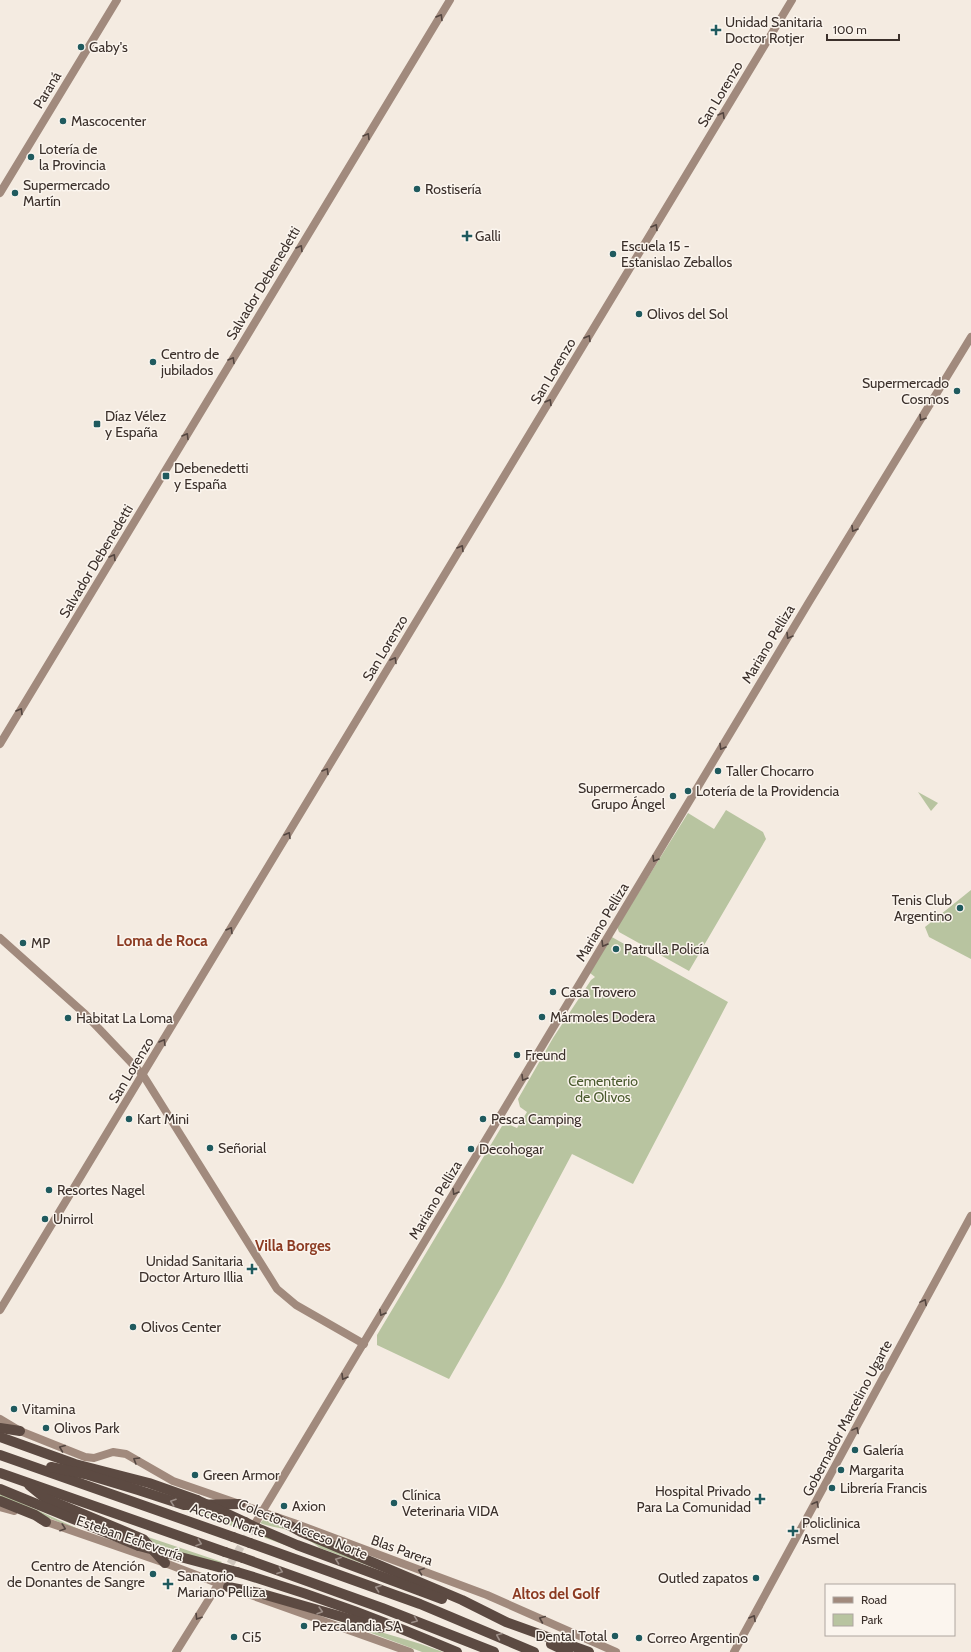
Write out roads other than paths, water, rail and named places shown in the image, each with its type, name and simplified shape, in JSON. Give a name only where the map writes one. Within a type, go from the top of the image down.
[{"type":"highway","points":[[0,1428],[20,1431]]},
{"type":"highway","name":"Colectora Acceso Norte","points":[[0,1437],[74,1464],[149,1483],[198,1500],[245,1522],[257,1525],[297,1545],[506,1622],[568,1652]]},
{"type":"highway","name":"Acceso Norte","points":[[0,1455],[433,1609],[534,1652]]},
{"type":"highway","points":[[11,1458],[85,1474],[184,1505],[240,1504]]},
{"type":"highway","points":[[0,1473],[382,1608],[494,1652]]},
{"type":"highway","points":[[22,1480],[45,1498],[143,1539],[165,1563]]},
{"type":"highway","points":[[0,1489],[139,1546],[236,1572],[411,1632],[457,1652]]},
{"type":"highway","points":[[0,1501],[35,1515],[46,1522]]},
{"type":"highway","points":[[276,1518],[301,1532],[462,1600],[506,1622],[589,1652]]},
{"type":"highway","points":[[223,1585],[259,1593],[444,1646]]},
{"type":"street","name":"Paraná","points":[[0,193],[117,0]]},
{"type":"street","name":"Salvador Debenedetti","points":[[0,744],[450,0]]},
{"type":"street","name":"San Lorenzo","points":[[0,1310],[792,0]]},
{"type":"street","name":"Mariano Pelliza","points":[[257,1525],[262,1512],[801,615],[971,337]]},
{"type":"street","points":[[0,938],[85,1014],[143,1075],[277,1289],[296,1305],[364,1344]]},
{"type":"street","name":"Gobernador Marcelino Ugarte","points":[[734,1652],[971,1216]]},
{"type":"street","name":"Blas Parera","points":[[0,1419],[20,1431],[85,1457],[94,1458],[113,1452],[126,1454],[173,1481],[240,1504],[487,1595],[616,1652]]},
{"type":"street","name":"Esteban Echeverría","points":[[0,1507],[165,1563],[410,1652]]},
{"type":"street","points":[[176,1652],[223,1585],[224,1575]]},
{"type":"tunnel","points":[[224,1574],[256,1522]]},
{"type":"place","name":"Unidad Sanitaria Doctor Rotjer","points":[[716,30]]},
{"type":"place","name":"Gaby's","points":[[81,47]]},
{"type":"place","name":"Mascocenter","points":[[63,121]]},
{"type":"place","name":"Lotería de la Provincia","points":[[31,157]]},
{"type":"place","name":"Rostisería","points":[[417,189]]},
{"type":"place","name":"Supermercado Martín","points":[[15,193]]},
{"type":"place","name":"Galli","points":[[467,236]]},
{"type":"place","name":"Escuela 15 - Estanislao Zeballos","points":[[613,254]]},
{"type":"place","name":"Olivos del Sol","points":[[639,314]]},
{"type":"place","name":"Centro de jubilados","points":[[153,362]]},
{"type":"place","name":"Supermercado Cosmos","points":[[957,391]]},
{"type":"place","name":"Díaz Vélez y España","points":[[97,424]]},
{"type":"place","name":"Debenedetti y España","points":[[166,476]]},
{"type":"place","name":"Taller Chocarro","points":[[718,771]]},
{"type":"place","name":"Lotería de la Providencia","points":[[688,791]]},
{"type":"place","name":"Supermercado Grupo Ángel","points":[[673,796]]},
{"type":"place","name":"Tenis Club Argentino","points":[[960,908]]},
{"type":"place","name":"MP","points":[[23,943]]},
{"type":"place","name":"Patrulla Policía","points":[[616,949]]},
{"type":"place","name":"Casa Trovero","points":[[553,992]]},
{"type":"place","name":"Mármoles Dodera","points":[[542,1017]]},
{"type":"place","name":"Habitat La Loma","points":[[68,1018]]},
{"type":"place","name":"Freund","points":[[517,1055]]},
{"type":"place","name":"Kart Mini","points":[[129,1119]]},
{"type":"place","name":"Pesca Camping","points":[[483,1119]]},
{"type":"place","name":"Señorial","points":[[210,1148]]},
{"type":"place","name":"Decohogar","points":[[471,1149]]},
{"type":"place","name":"Resortes Nagel","points":[[49,1190]]},
{"type":"place","name":"Unirrol","points":[[45,1219]]},
{"type":"place","name":"Unidad Sanitaria Doctor Arturo Illia","points":[[252,1269]]},
{"type":"place","name":"Olivos Center","points":[[133,1327]]},
{"type":"place","name":"Vitamina","points":[[14,1409]]},
{"type":"place","name":"Olivos Park","points":[[46,1428]]},
{"type":"place","name":"Galería","points":[[855,1450]]},
{"type":"place","name":"Margarita","points":[[841,1470]]},
{"type":"place","name":"Green Armor","points":[[195,1475]]},
{"type":"place","name":"Librería Francis","points":[[832,1488]]},
{"type":"place","name":"Hospital Privado Para La Comunidad","points":[[760,1499]]},
{"type":"place","name":"Clínica Veterinaria VIDA","points":[[394,1503]]},
{"type":"place","name":"Axion","points":[[284,1506]]},
{"type":"place","name":"Policlinica Asmel","points":[[793,1531]]},
{"type":"place","name":"Centro de Atención de Donantes de Sangre","points":[[153,1574]]},
{"type":"place","name":"Outled zapatos","points":[[756,1578]]},
{"type":"place","name":"Sanatorio Mariano Pelliza","points":[[168,1584]]},
{"type":"place","name":"Pezcalandia SA","points":[[304,1626]]},
{"type":"place","name":"Dental Total","points":[[615,1636]]},
{"type":"place","name":"Ci5","points":[[234,1637]]},
{"type":"place","name":"Correo Argentino","points":[[639,1638]]},
{"type":"district","name":"Loma de Roca","points":[[162,941]]},
{"type":"district","name":"Villa Borges","points":[[293,1246]]},
{"type":"district","name":"Altos del Golf","points":[[556,1594]]},
{"type":"park label","name":"Cementerio de Olivos","points":[[603,1090]]}]
